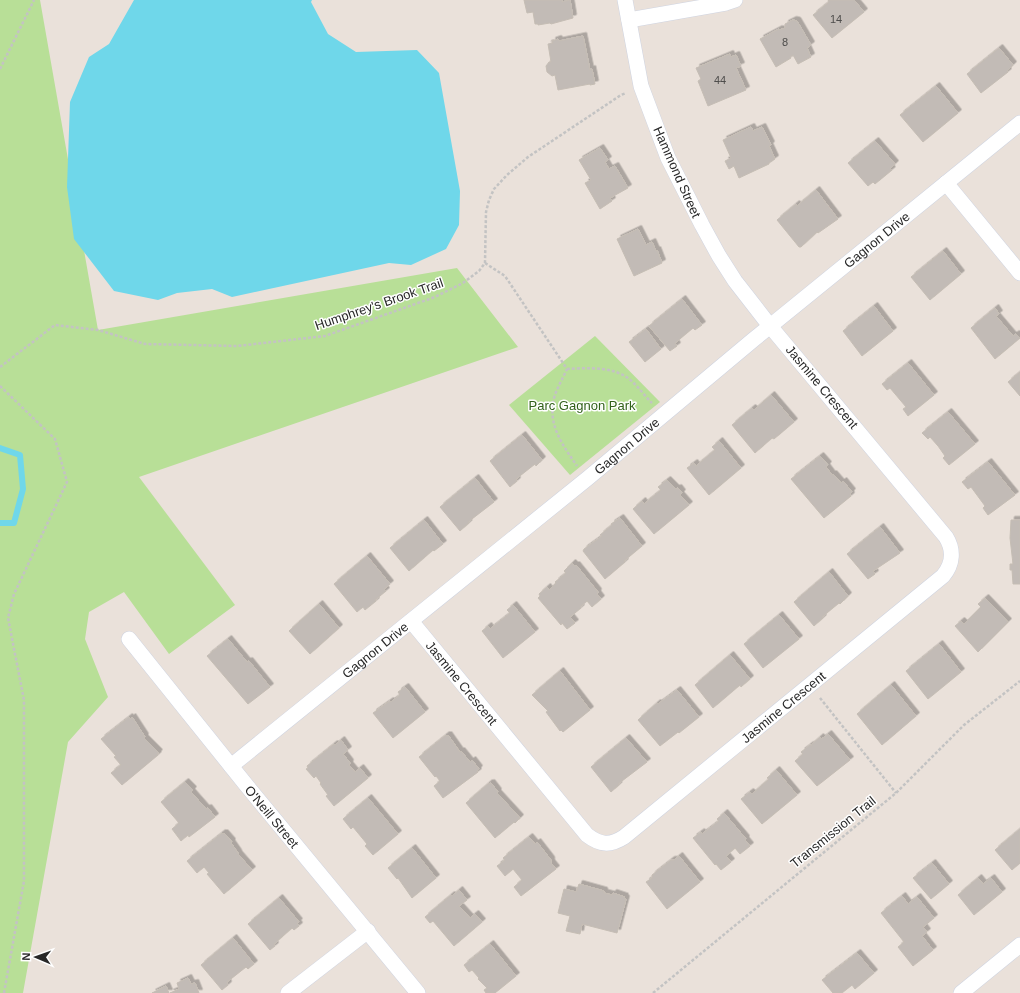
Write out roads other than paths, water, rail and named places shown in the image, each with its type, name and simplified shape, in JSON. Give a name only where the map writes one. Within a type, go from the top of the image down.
[{"type":"street","name":"Hammond Street","points":[[625,0],[641,86],[668,158],[719,256],[735,281],[770,326]]},
{"type":"street","points":[[629,20],[726,3],[735,0]]},
{"type":"street","name":"Gagnon Drive","points":[[231,766],[663,416],[770,326],[1020,123]]},
{"type":"street","points":[[946,183],[1020,273]]},
{"type":"street","name":"Jasmine Crescent","points":[[411,621],[587,835],[604,844],[611,844],[624,837],[943,576],[948,571],[952,555],[949,542],[946,537],[770,326]]},
{"type":"street","name":"O'Neill Street","points":[[129,639],[231,766],[418,993]]},
{"type":"street","points":[[288,993],[368,931]]},
{"type":"street","points":[[961,993],[1020,945]]},
{"type":"water","points":[[134,0],[312,0],[311,2],[328,34],[356,52],[417,50],[439,73],[460,191],[459,225],[446,249],[411,265],[389,263],[232,297],[212,289],[177,293],[158,300],[114,291],[74,239],[67,187],[70,102],[89,57],[109,44]]},
{"type":"waterway","points":[[0,448],[20,455],[23,489],[14,523],[0,523]]},
{"type":"park label","name":"Parc Gagnon Park","points":[[582,405]]}]
